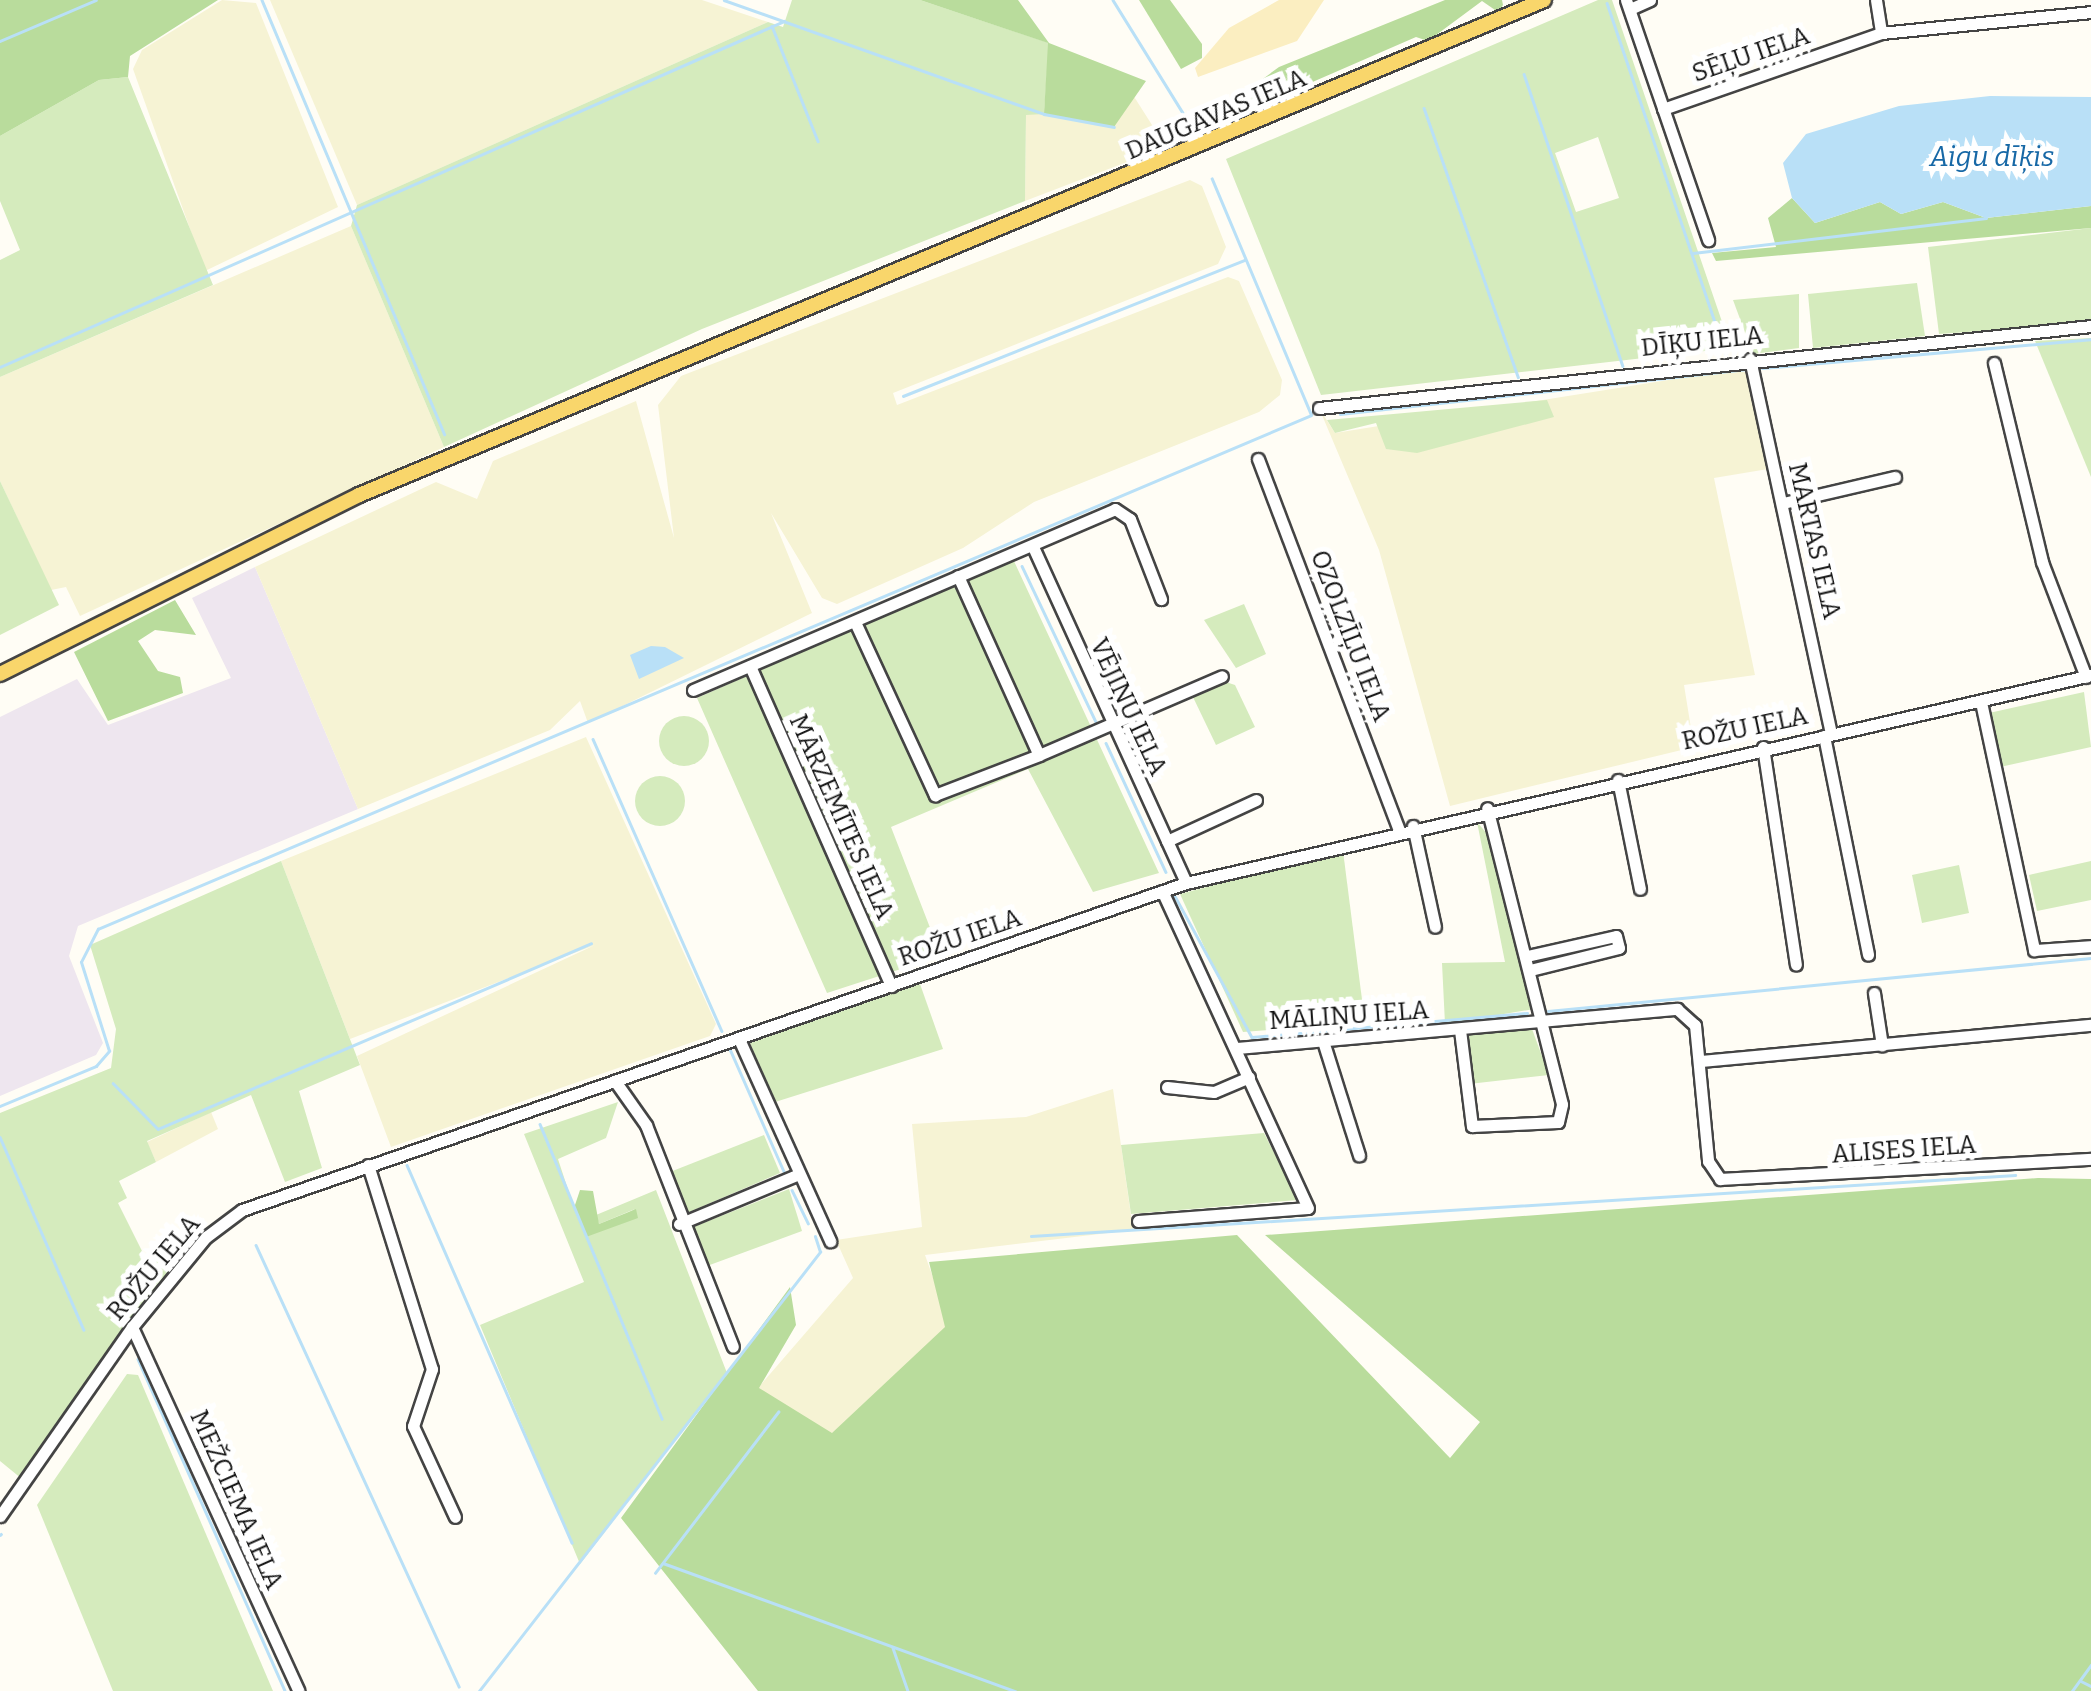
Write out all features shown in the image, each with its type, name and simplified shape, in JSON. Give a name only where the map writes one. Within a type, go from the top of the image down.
[{"type":"main road","name":"DAUGAVAS IELA","points":[[0,674],[360,495],[905,271],[1544,0]]},
{"type":"street","points":[[1650,0],[1628,5],[1708,240]]},
{"type":"street","points":[[1876,0],[1881,33]]},
{"type":"street","name":"SĒĻU IELA","points":[[1663,109],[1881,33],[2091,12]]},
{"type":"street","name":"DĪĶU IELA","points":[[1319,408],[1750,358],[2091,326]]},
{"type":"street","name":"MARTAS IELA","points":[[1750,358],[1783,502],[1868,955]]},
{"type":"street","points":[[1994,364],[2042,562],[2088,676]]},
{"type":"street","name":"OZOLZĪĻU IELA","points":[[1258,459],[1399,830]]},
{"type":"street","points":[[1783,502],[1895,477]]},
{"type":"street","points":[[693,690],[1121,509],[1161,599]]},
{"type":"street","name":"VĒJIŅU IELA","points":[[1034,548],[1186,883]]},
{"type":"street","points":[[958,576],[1039,755]]},
{"type":"street","points":[[855,622],[935,795],[1112,726],[1222,676]]},
{"type":"street","name":"MĀRZEMĪTES IELA","points":[[750,666],[891,986]]},
{"type":"street","name":"ROŽU IELA","points":[[0,1516],[132,1328],[221,1223],[368,1165],[1186,883],[1487,808],[2088,676]]},
{"type":"street","points":[[1982,702],[2034,950],[2091,946]]},
{"type":"street","points":[[1762,747],[1796,965]]},
{"type":"street","points":[[1618,780],[1640,888]]},
{"type":"street","points":[[1167,841],[1256,800]]},
{"type":"street","name":"MĀLIŅU IELA","points":[[1460,1030],[1472,1126],[1551,1127],[1562,1104],[1497,835],[1487,808]]},
{"type":"street","points":[[1469,813],[1497,835]]},
{"type":"street","points":[[1413,826],[1435,927]]},
{"type":"street","name":"MĀLIŅU IELA","points":[[1162,891],[1237,1048],[1542,1022],[1691,1015],[1701,1061]]},
{"type":"street","points":[[1616,936],[1619,948],[1529,963],[1616,936]]},
{"type":"street","points":[[1874,993],[1882,1045]]},
{"type":"street","points":[[1701,1061],[2091,1025]]},
{"type":"street","points":[[740,1038],[830,1242]]},
{"type":"street","points":[[1323,1041],[1359,1155]]},
{"type":"street","points":[[1138,1221],[1308,1208],[1237,1048]]},
{"type":"street","name":"ALISES IELA","points":[[1701,1061],[1708,1161],[1720,1179],[2091,1159]]},
{"type":"street","points":[[1167,1087],[1214,1092],[1249,1077]]},
{"type":"street","points":[[615,1080],[646,1125],[680,1224],[733,1347]]},
{"type":"street","points":[[368,1165],[432,1369],[413,1426],[455,1516]]},
{"type":"street","points":[[680,1224],[799,1174]]},
{"type":"street","name":"MEŽCIEMA IELA","points":[[132,1328],[298,1691]]},
{"type":"shaded area","points":[[222,0],[256,3],[338,207],[205,271],[133,69],[142,50]]},
{"type":"shaded area","points":[[270,0],[702,0],[768,22],[357,205]]},
{"type":"shaded area","points":[[1126,84],[1166,147],[1025,201],[1026,114]]},
{"type":"shaded area","points":[[1190,180],[1202,186],[1226,247],[1218,264],[893,393],[897,405],[1228,277],[1239,281],[1282,380],[1280,395],[1259,412],[1034,502],[963,548],[837,604],[822,598],[771,513],[812,613],[588,723],[580,701],[550,730],[358,809],[255,567],[436,482],[477,499],[493,461],[636,401],[674,538],[658,405],[681,376]]},
{"type":"shaded area","points":[[351,226],[444,447],[80,616],[66,587],[51,590],[0,481],[0,377]]},
{"type":"shaded area","points":[[1731,370],[1747,372],[1768,469],[1714,478],[1755,675],[1684,685],[1694,747],[1450,806],[1379,550],[1319,408],[1335,433]]},
{"type":"shaded area","points":[[255,567],[358,809],[78,926],[69,956],[103,1043],[96,1055],[0,1096],[0,717],[77,679],[108,725],[231,678],[192,598]]},
{"type":"shaded area","points":[[586,737],[716,1024],[710,1036],[391,1147],[357,1056],[595,945],[350,1039],[281,861]]},
{"type":"shaded area","points":[[1113,1089],[1133,1230],[925,1255],[951,1328],[832,1438],[758,1388],[853,1278],[836,1240],[922,1227],[912,1124],[1026,1117]]},
{"type":"shaded area","points":[[211,1112],[218,1129],[156,1162],[147,1142]]},
{"type":"green space","points":[[0,0],[218,0],[130,56],[128,77],[99,80],[0,136]]},
{"type":"green space","points":[[792,0],[920,0],[1049,43],[1044,114],[1026,115],[1025,201],[702,329],[444,447],[351,226],[357,205],[768,22],[783,27]]},
{"type":"green space","points":[[920,0],[1018,0],[1049,43],[1146,81],[1114,127],[1044,114],[1048,43]]},
{"type":"green space","points":[[1139,0],[1170,0],[1202,44],[1202,58],[1181,69]]},
{"type":"green space","points":[[1445,0],[1502,0],[1503,5],[1498,12],[1482,1],[1428,41],[1416,37],[1216,124],[1211,117],[1279,67]]},
{"type":"green space","points":[[1598,0],[1612,0],[1731,348],[1321,395],[1226,159]],"holes":[[[1598,137],[1619,198],[1576,212],[1555,153]]]},
{"type":"green space","points":[[128,77],[213,285],[0,377],[0,260],[20,250],[0,201],[0,136],[99,80]]},
{"type":"green space","points":[[1792,198],[1815,223],[1880,202],[1901,214],[1943,202],[1986,218],[2091,206],[2091,228],[1716,261],[1712,253],[1776,247],[1768,218]]},
{"type":"green space","points":[[2091,228],[2091,323],[1939,334],[1928,247]]},
{"type":"green space","points":[[1917,283],[1925,336],[1813,348],[1808,294]]},
{"type":"green space","points":[[1799,294],[1799,348],[1753,354],[1733,300]]},
{"type":"green space","points":[[2091,338],[2091,477],[2035,341]]},
{"type":"green space","points":[[1547,400],[1554,417],[1417,453],[1386,449],[1376,423],[1335,433],[1327,420]]},
{"type":"green space","points":[[0,481],[59,605],[0,635]]},
{"type":"green space","points":[[1013,559],[1159,873],[1093,892],[1028,769],[891,827],[941,956],[827,993],[697,698]]},
{"type":"green space","points":[[175,600],[196,635],[155,630],[138,641],[158,671],[180,677],[183,693],[108,721],[74,652]]},
{"type":"green space","points":[[1244,604],[1266,654],[1236,668],[1204,620]]},
{"type":"green space","points":[[1223,681],[1235,685],[1255,727],[1216,745],[1192,695]]},
{"type":"green space","points":[[2084,692],[2091,747],[2000,767],[1989,713]]},
{"type":"green space","points":[[684,716],[702,723],[709,741],[702,759],[684,766],[666,759],[659,741],[666,723]]},
{"type":"green space","points":[[660,776],[678,783],[685,801],[678,819],[660,826],[642,819],[635,801],[642,783]]},
{"type":"green space","points":[[1477,822],[1494,842],[1534,1009],[1445,1024],[1442,963],[1505,962]]},
{"type":"green space","points":[[1343,851],[1365,1023],[1243,1032],[1180,894]]},
{"type":"green space","points":[[281,861],[360,1065],[299,1091],[322,1168],[285,1182],[251,1095],[147,1141],[156,1162],[119,1181],[127,1198],[118,1203],[148,1263],[161,1252],[170,1269],[22,1479],[0,1461],[0,1113],[111,1068],[116,1029],[90,945]]},
{"type":"green space","points":[[2091,861],[2091,900],[2037,911],[2029,875]]},
{"type":"green space","points":[[1959,865],[1969,913],[1922,923],[1912,875]]},
{"type":"green space","points":[[920,984],[943,1049],[772,1103],[750,1043]]},
{"type":"green space","points":[[1532,1029],[1549,1075],[1469,1084],[1469,1035]]},
{"type":"green space","points":[[618,1102],[606,1138],[558,1159],[574,1208],[586,1237],[635,1209],[599,1224],[596,1215],[656,1190],[727,1373],[580,1564],[480,1325],[584,1282],[524,1134]]},
{"type":"green space","points":[[1264,1133],[1298,1200],[1131,1214],[1121,1145]]},
{"type":"green space","points":[[764,1135],[780,1173],[687,1213],[670,1172]]},
{"type":"green space","points":[[2038,1178],[2091,1179],[2091,1691],[758,1691],[621,1518],[790,1287],[796,1325],[759,1388],[832,1433],[945,1327],[929,1262],[1237,1235],[1450,1458],[1480,1422],[1265,1235]]},
{"type":"green space","points":[[789,1189],[802,1231],[707,1266],[693,1227]]},
{"type":"green space","points":[[580,1190],[593,1191],[599,1224],[636,1209],[638,1218],[586,1237],[574,1208]]},
{"type":"green space","points":[[127,1374],[138,1375],[273,1691],[113,1691],[37,1505]]},
{"type":"sand","points":[[1279,0],[1324,0],[1297,41],[1198,77],[1195,68],[1229,28]]},
{"type":"water","name":"Aigu dīķis","points":[[1990,96],[2091,97],[2091,206],[1986,218],[1943,202],[1901,214],[1880,202],[1815,223],[1792,198],[1783,163],[1806,134],[1899,106]]},
{"type":"water","points":[[651,646],[665,647],[684,658],[639,679],[630,655]]},
{"type":"waterway","points":[[0,41],[96,0]]},
{"type":"waterway","points":[[262,0],[444,434]]},
{"type":"waterway","points":[[724,0],[1044,114],[1114,127]]},
{"type":"waterway","points":[[1113,0],[1196,134]]},
{"type":"waterway","points":[[1607,3],[1726,354]]},
{"type":"waterway","points":[[0,367],[784,21]]},
{"type":"waterway","points":[[772,26],[818,141]]},
{"type":"waterway","points":[[1524,74],[1623,366]]},
{"type":"waterway","points":[[1424,108],[1518,377]]},
{"type":"waterway","points":[[0,1106],[96,1066],[109,1051],[81,962],[98,929],[1311,415],[1212,179]]},
{"type":"waterway","points":[[1693,253],[1986,218]]},
{"type":"waterway","points":[[903,396],[1245,260]]},
{"type":"waterway","points":[[1762,368],[2091,339]]},
{"type":"waterway","points":[[1340,414],[1745,369]]},
{"type":"waterway","points":[[1022,566],[1096,722]]},
{"type":"waterway","points":[[593,739],[722,1031]]},
{"type":"waterway","points":[[1106,743],[1166,872]]},
{"type":"waterway","points":[[1175,896],[1252,1037],[1527,1013]]},
{"type":"waterway","points":[[113,1083],[158,1129],[591,943]]},
{"type":"waterway","points":[[1548,1011],[2091,958]]},
{"type":"waterway","points":[[730,1049],[786,1176]]},
{"type":"waterway","points":[[540,1124],[662,1419]]},
{"type":"waterway","points":[[0,1137],[84,1330]]},
{"type":"waterway","points":[[407,1165],[572,1543]]},
{"type":"waterway","points":[[1031,1236],[2015,1175]]},
{"type":"waterway","points":[[792,1190],[808,1223]]},
{"type":"waterway","points":[[479,1691],[820,1252],[815,1237]]},
{"type":"waterway","points":[[256,1245],[459,1687]]},
{"type":"waterway","points":[[138,1359],[285,1691]]},
{"type":"waterway","points":[[655,1573],[778,1412]]},
{"type":"waterway","points":[[663,1563],[1015,1691]]},
{"type":"waterway","points":[[893,1648],[908,1691]]},
{"type":"waterway","points":[[2072,1691],[2091,1665]]},
{"type":"waterway","points":[[2081,1681],[2091,1686]]}]
